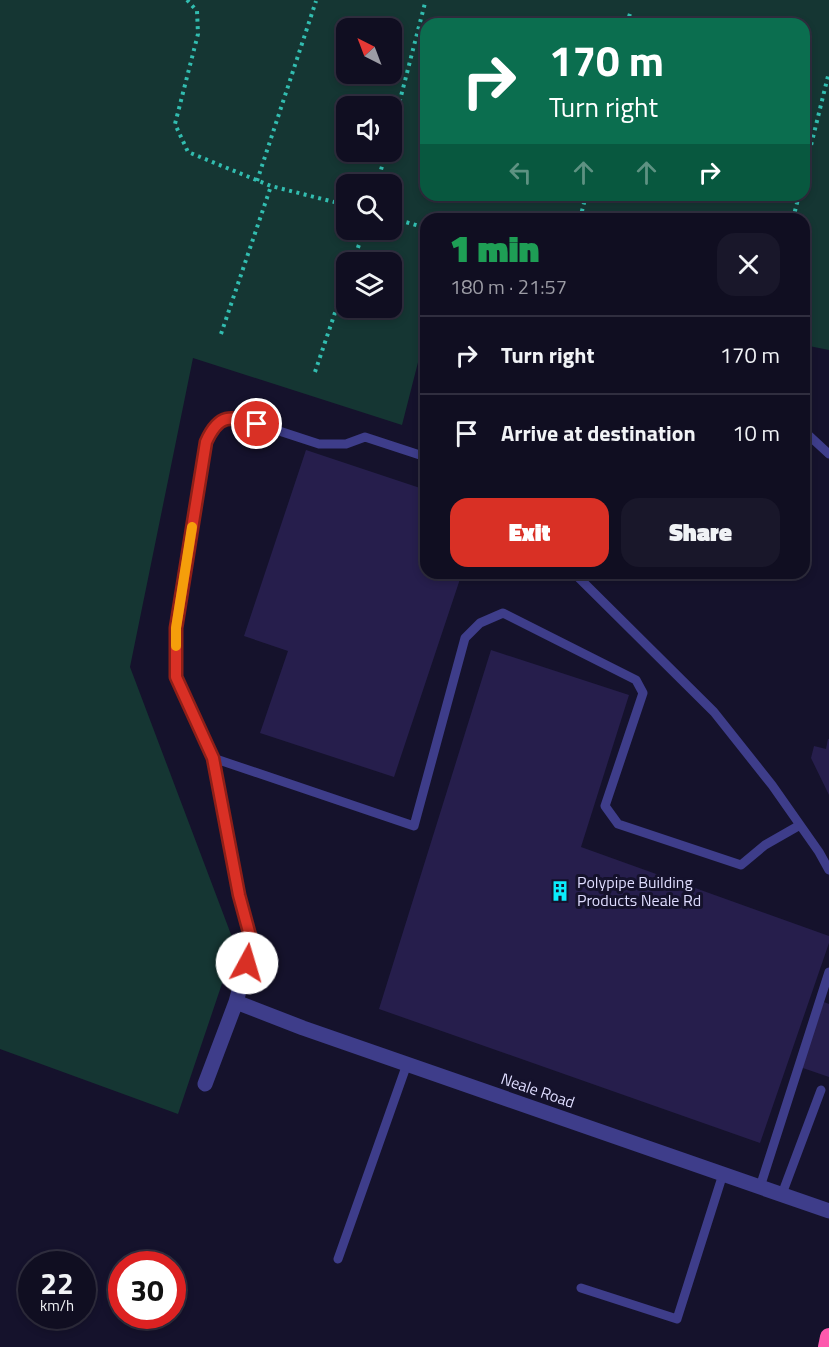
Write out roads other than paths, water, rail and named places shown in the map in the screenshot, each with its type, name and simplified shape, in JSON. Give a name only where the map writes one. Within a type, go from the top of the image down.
[{"type":"highway","points":[[826,1347],[829,1337]]},
{"type":"street","points":[[205,1084],[236,1002],[252,943]]},
{"type":"street","name":"Neale Road","points":[[236,1002],[829,1211]]},
{"type":"lane","points":[[252,943],[239,895],[213,758],[176,677],[176,628],[206,442],[213,428],[221,420],[236,417],[319,444],[346,444],[365,437],[420,455]]},
{"type":"lane","points":[[810,437],[829,454]]},
{"type":"lane","points":[[579,579],[714,712],[772,785],[829,870]]},
{"type":"lane","points":[[213,758],[414,826],[465,638],[480,623],[503,613],[636,680],[643,693],[604,806],[618,824],[741,865],[765,844],[800,825]]},
{"type":"lane","points":[[760,1187],[829,972]]},
{"type":"lane","points":[[338,1259],[407,1064]]},
{"type":"lane","points":[[782,1194],[821,1090]]},
{"type":"lane","points":[[581,1288],[677,1319],[723,1174]]},
{"type":"place","name":"Polypipe Building Products Neale Rd","points":[[560,891]]}]
